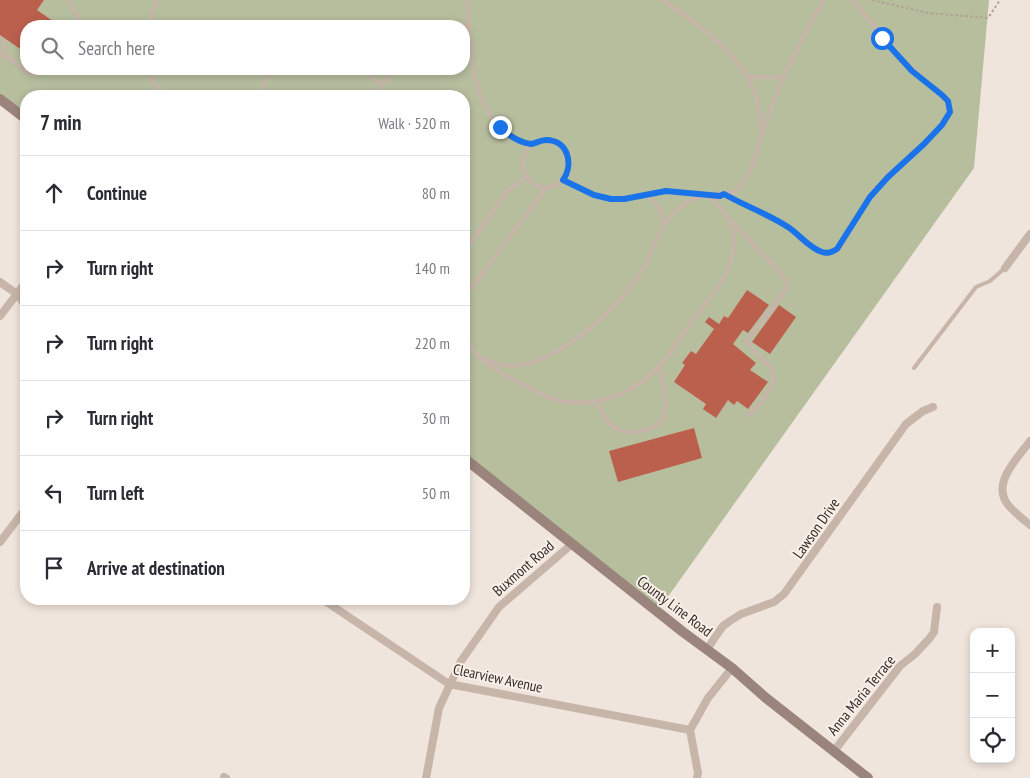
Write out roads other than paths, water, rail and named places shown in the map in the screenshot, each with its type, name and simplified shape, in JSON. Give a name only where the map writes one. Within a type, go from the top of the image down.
[{"type":"main road","points":[[0,99],[20,114]]},
{"type":"main road","name":"County Line Road","points":[[470,463],[683,632],[732,668],[766,698],[868,778]]},
{"type":"street","points":[[709,196],[722,195]]},
{"type":"street","points":[[1005,268],[1030,234]]},
{"type":"street","points":[[0,282],[20,298]]},
{"type":"street","points":[[0,316],[20,290]]},
{"type":"street","name":"Lawson Drive","points":[[707,649],[723,626],[741,614],[774,602],[784,594],[906,424],[918,414],[933,407]]},
{"type":"street","points":[[1030,441],[1006,475],[1002,486],[1007,504],[1030,525]]},
{"type":"street","points":[[0,542],[20,516]]},
{"type":"street","name":"Buxmont Road","points":[[426,778],[439,708],[461,661],[499,607],[572,544]]},
{"type":"street","name":"Clearview Avenue","points":[[331,605],[449,684],[690,730]]},
{"type":"street","name":"Anna Maria Terrace","points":[[834,751],[900,666],[930,639],[934,632],[937,607]]},
{"type":"street","points":[[696,778],[698,773],[690,730],[708,698],[732,668]]},
{"type":"lane","points":[[68,0],[79,20]]},
{"type":"lane","points":[[149,20],[157,0]]},
{"type":"lane","points":[[468,0],[468,20]]},
{"type":"lane","points":[[662,0],[694,22],[730,54],[754,91],[760,109],[762,135]]},
{"type":"lane","points":[[722,195],[735,191],[754,162],[783,77],[803,35],[824,0]]},
{"type":"lane","points":[[563,180],[600,198],[624,199],[659,192],[677,191],[722,195],[788,226],[822,252],[833,252],[870,197],[888,177],[924,144],[948,117],[950,107],[948,101],[896,54],[853,0]]},
{"type":"lane","points":[[0,39],[4,42],[2,55],[20,67]]},
{"type":"lane","points":[[470,39],[475,75],[484,103],[491,116],[507,135],[532,144]]},
{"type":"lane","points":[[149,75],[159,90]]},
{"type":"lane","points":[[262,90],[268,75]]},
{"type":"lane","points":[[368,75],[382,84]]},
{"type":"lane","points":[[378,90],[389,75]]},
{"type":"lane","points":[[747,78],[783,77]]},
{"type":"lane","points":[[547,140],[561,146],[569,159],[567,174],[563,180],[548,187],[536,185],[526,177],[523,170],[524,156],[532,144],[547,140]]},
{"type":"lane","points":[[470,243],[507,191],[526,177]]},
{"type":"lane","points":[[470,290],[548,187]]},
{"type":"lane","points":[[644,195],[653,199],[661,210],[664,225]]},
{"type":"lane","points":[[470,345],[477,354],[483,358],[521,383],[542,395],[568,402],[618,396],[631,390],[643,382],[659,366],[714,293],[729,269],[735,249],[735,239],[728,218],[722,208],[709,196],[692,198],[676,211],[664,225],[651,253],[632,284],[614,306],[579,338],[541,358],[529,362],[502,365],[483,358]]},
{"type":"lane","points":[[728,218],[787,282],[786,289],[747,342],[772,368],[774,382],[762,401],[748,416]]},
{"type":"lane","points":[[914,368],[976,288],[990,281],[1005,268]]},
{"type":"lane","points":[[595,400],[605,418],[613,427],[621,432],[633,433],[654,427],[662,420],[665,408],[659,366]]}]
